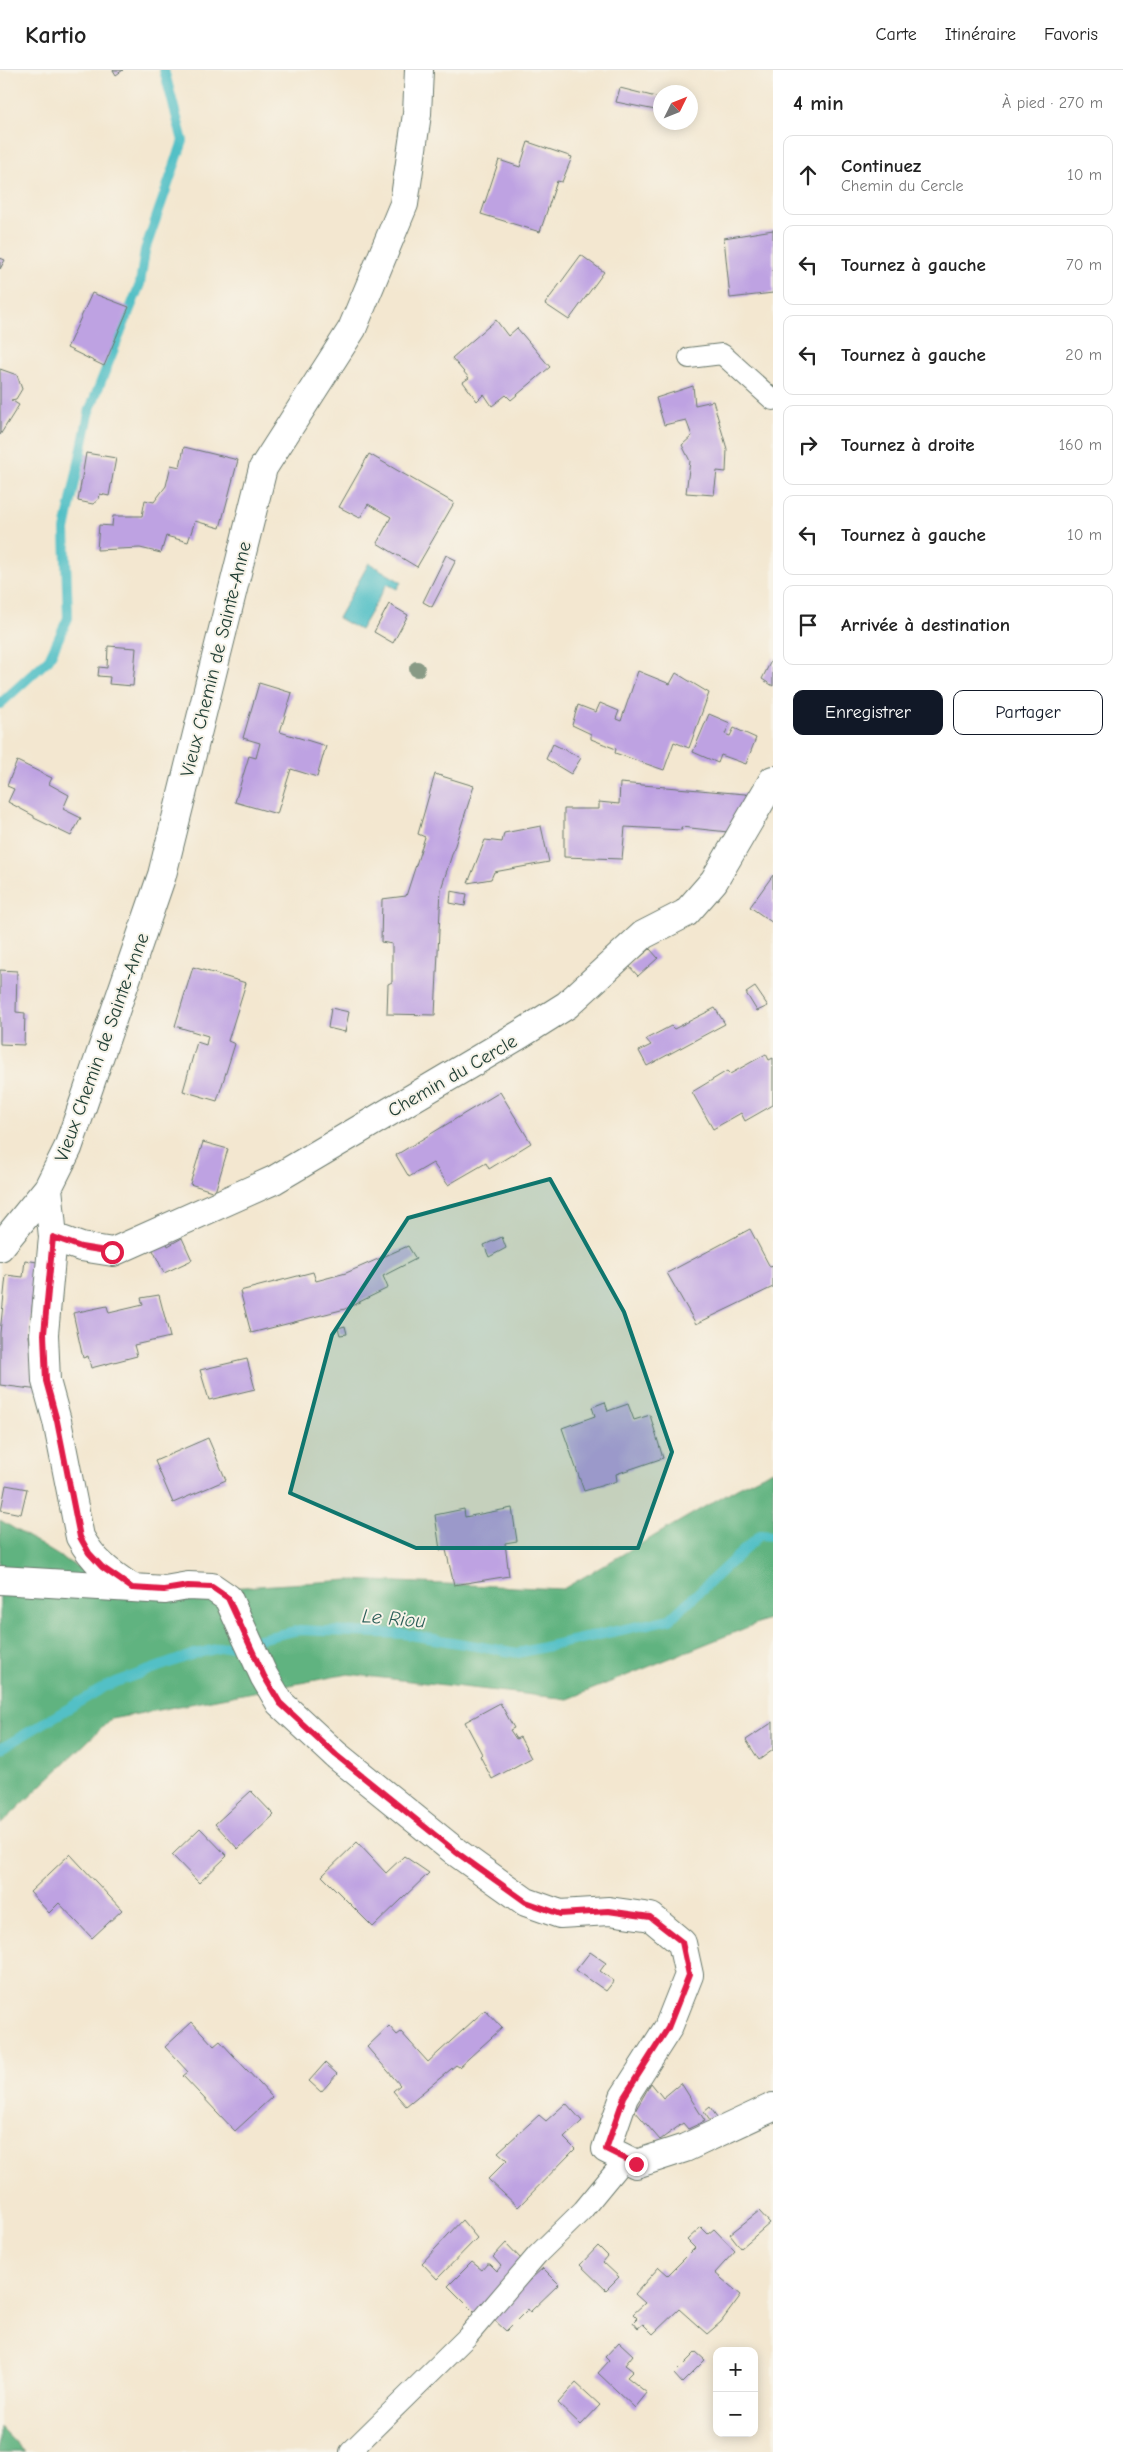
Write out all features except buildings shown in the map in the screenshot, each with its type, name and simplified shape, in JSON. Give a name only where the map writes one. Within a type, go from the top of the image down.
[{"type":"street","name":"Vieux Chemin de Sainte-Anne","points":[[0,1247],[48,1188],[68,1148],[162,874],[262,468],[352,329],[404,204],[417,114],[419,70]]},
{"type":"street","name":"Chemin du Cercle","points":[[53,1237],[81,1247],[112,1252],[274,1180],[567,1005],[643,936],[686,913],[714,881],[773,780]]},
{"type":"street","points":[[48,1188],[53,1237],[44,1334],[46,1381],[57,1421],[80,1537],[89,1553],[102,1567],[132,1588]]},
{"type":"street","points":[[0,1580],[164,1590],[188,1586],[212,1587],[228,1598],[264,1676],[280,1703],[329,1749],[456,1852],[526,1902],[560,1914],[608,1911],[650,1917],[682,1942],[689,1975],[668,2028],[624,2097],[606,2149],[636,2164],[685,2148],[773,2107]]},
{"type":"lane","points":[[689,358],[722,354],[773,400]]},
{"type":"lane","points":[[350,2452],[466,2336],[537,2255],[583,2210],[625,2159]]},
{"type":"highlighted area","points":[[550,1179],[624,1312],[672,1452],[638,1548],[416,1548],[290,1493],[332,1335],[408,1218]]},
{"type":"green space","points":[[773,1470],[773,1617],[568,1699],[348,1674],[111,1719],[0,1825],[0,1520],[123,1595],[349,1580],[563,1589],[737,1488]]},
{"type":"green space","points":[[0,2427],[23,2451],[25,2452],[0,2452]]},
{"type":"water","points":[[369,563],[401,582],[397,589],[387,584],[360,630],[338,618]]},
{"type":"waterway","points":[[0,704],[49,659],[68,618],[65,530],[90,409],[140,284],[145,250],[183,141],[164,70]]},
{"type":"waterway","name":"Le Riou","points":[[0,1749],[108,1685],[194,1654],[299,1630],[404,1634],[518,1653],[670,1619],[760,1535],[773,1536]]},
{"type":"route","points":[[112,1252],[81,1247],[53,1237],[44,1334],[46,1381],[57,1421],[80,1537],[89,1553],[102,1567],[132,1588],[164,1590],[188,1586],[212,1587],[228,1598],[264,1676],[280,1703],[336,1755],[456,1852],[526,1902],[560,1914],[608,1911],[650,1917],[682,1942],[689,1975],[668,2028],[624,2097],[606,2149],[636,2164]]}]
